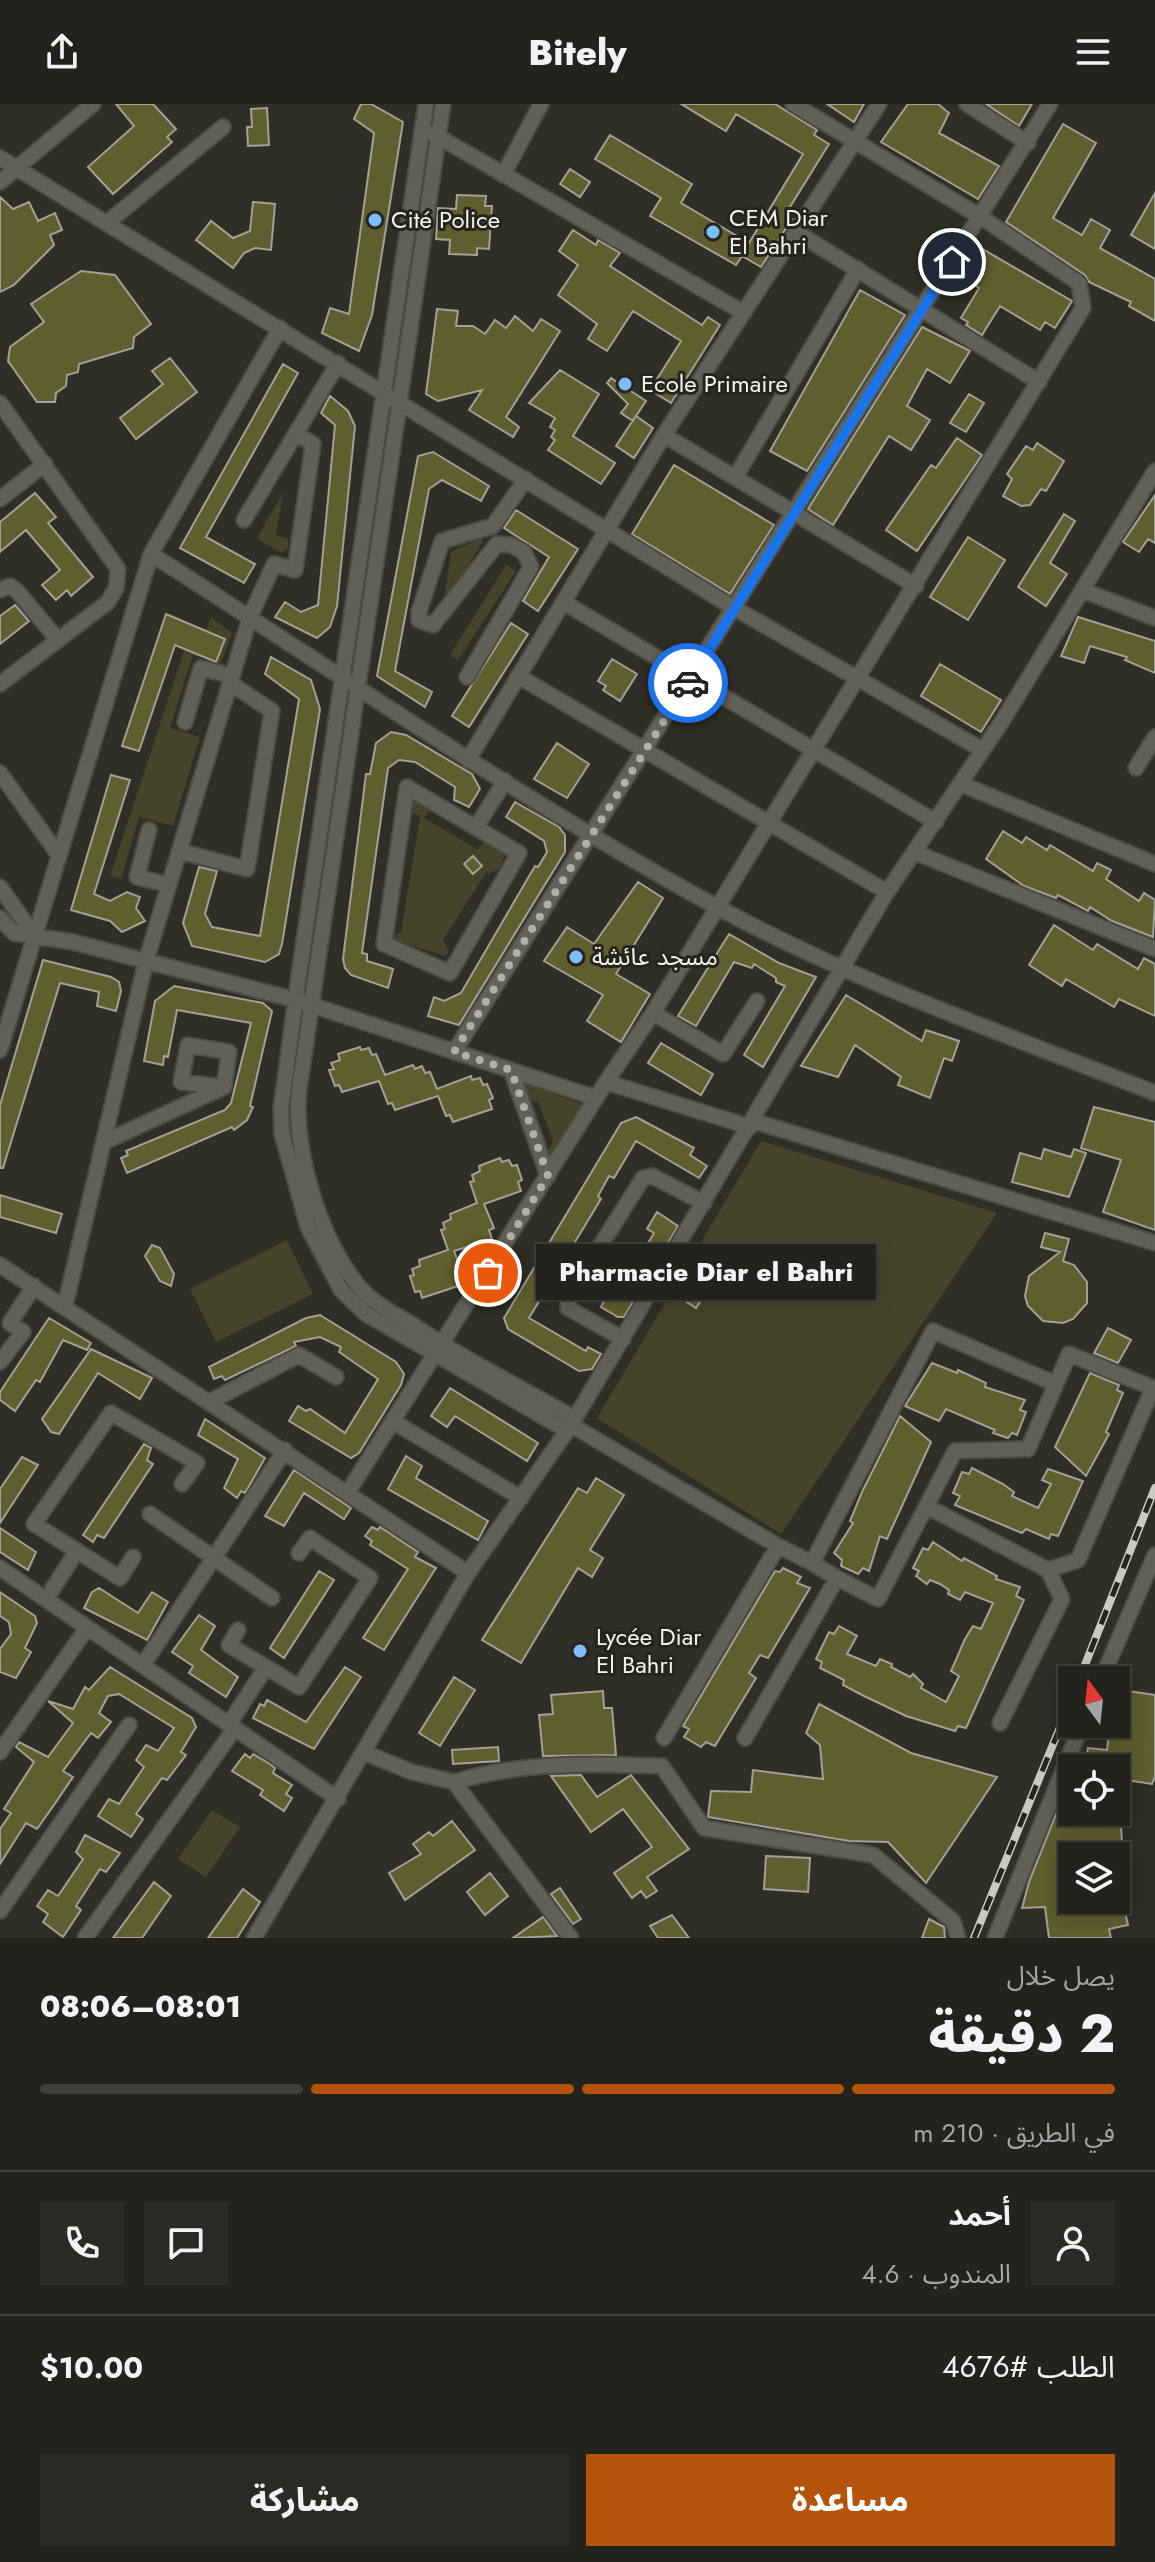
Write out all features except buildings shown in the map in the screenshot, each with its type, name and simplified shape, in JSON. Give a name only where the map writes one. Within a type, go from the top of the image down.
[{"type":"street","points":[[0,182],[93,104]]},
{"type":"street","points":[[426,104],[281,1109],[288,1162],[308,1227],[341,1290],[366,1314],[440,1351]]},
{"type":"street","points":[[443,104],[296,1110],[303,1159],[318,1207],[356,1283],[369,1297],[440,1351],[561,1427],[571,1425],[778,1546],[878,1599],[955,1451],[1028,1449],[1069,1354],[1153,1388],[1078,1560],[1048,1570]]},
{"type":"street","points":[[503,175],[541,104]]},
{"type":"street","points":[[348,1492],[440,1351],[606,1082],[653,1013],[1083,308],[1079,283],[981,217],[793,104]]},
{"type":"street","points":[[468,760],[664,435],[879,104]]},
{"type":"street","points":[[967,104],[1028,143]]},
{"type":"street","points":[[454,1052],[1050,104]]},
{"type":"street","points":[[423,125],[438,138],[744,313]]},
{"type":"street","points":[[107,223],[223,127]]},
{"type":"street","points":[[0,158],[734,608],[981,749]]},
{"type":"street","points":[[796,232],[1039,382]]},
{"type":"street","points":[[736,476],[858,269]]},
{"type":"street","points":[[0,1050],[151,554],[280,328]]},
{"type":"street","points":[[244,520],[338,363]]},
{"type":"street","points":[[0,403],[118,569],[116,588],[108,602],[0,684]]},
{"type":"street","points":[[65,1306],[146,961],[250,617],[274,564],[295,570],[313,444],[296,434]]},
{"type":"street","points":[[664,435],[916,586]]},
{"type":"street","points":[[0,499],[45,464]]},
{"type":"street","points":[[254,1938],[468,1573],[571,1425],[844,970],[887,892],[961,784],[1155,471]]},
{"type":"street","points":[[497,544],[433,625],[419,620],[442,541],[493,526],[526,479]]},
{"type":"street","points":[[493,526],[497,544]]},
{"type":"street","points":[[467,677],[531,567],[524,552],[511,545],[497,544]]},
{"type":"street","points":[[151,554],[468,760],[716,907],[844,970],[1155,1093]]},
{"type":"street","points":[[0,590],[10,586],[17,591],[58,640]]},
{"type":"street","points":[[1082,590],[1155,618]]},
{"type":"street","points":[[563,602],[690,680],[936,822]]},
{"type":"street","points":[[179,851],[247,869],[272,711],[231,680],[201,668],[185,722]]},
{"type":"street","points":[[518,676],[887,892]]},
{"type":"street","points":[[1136,768],[1155,737]]},
{"type":"street","points":[[0,773],[58,854]]},
{"type":"street","points":[[476,827],[505,781]]},
{"type":"street","points":[[961,784],[1155,864]]},
{"type":"street","points":[[407,787],[476,827],[519,853],[450,973],[384,944],[407,787]]},
{"type":"street","points":[[149,830],[137,877],[169,885]]},
{"type":"street","points":[[914,852],[1155,949]]},
{"type":"street","points":[[0,887],[33,934]]},
{"type":"street","points":[[0,918],[14,933],[33,934],[296,1000],[596,1098]]},
{"type":"street","points":[[653,1013],[723,1054],[757,1001]]},
{"type":"street","points":[[511,1070],[548,1176]]},
{"type":"street","points":[[606,1082],[1155,1243]]},
{"type":"street","points":[[104,1142],[224,1087]]},
{"type":"street","points":[[623,1339],[568,1308],[568,1297],[643,1178],[652,1176],[704,1203]]},
{"type":"street","points":[[0,1265],[468,1573]]},
{"type":"street","points":[[0,1362],[23,1332],[10,1323],[34,1286]]},
{"type":"street","points":[[812,1563],[933,1331],[1056,1384]]},
{"type":"street","points":[[211,1401],[299,1355],[336,1377]]},
{"type":"street","points":[[133,1557],[120,1578],[34,1524],[111,1413],[197,1463],[182,1484]]},
{"type":"street","points":[[394,1422],[521,1498]]},
{"type":"street","points":[[143,1665],[285,1450]]},
{"type":"street","points":[[926,1506],[1048,1570],[1062,1599],[1000,1723]]},
{"type":"street","points":[[150,1514],[272,1598]]},
{"type":"street","points":[[238,1630],[229,1645],[299,1687],[370,1578],[310,1538],[299,1553]]},
{"type":"street","points":[[664,1738],[778,1546]]},
{"type":"street","points":[[46,1599],[77,1551]]},
{"type":"street","points":[[1107,1666],[1155,1555]]},
{"type":"street","points":[[0,1568],[338,1799]]},
{"type":"street","points":[[745,1738],[837,1578]]},
{"type":"street","points":[[0,1752],[87,1628]]},
{"type":"street","points":[[85,1938],[232,1726],[266,1667]]},
{"type":"street","points":[[0,1911],[129,1725]]},
{"type":"street","points":[[995,1938],[1076,1738]]},
{"type":"street","points":[[365,1753],[412,1772],[454,1782],[493,1770],[617,1764],[662,1766],[704,1828],[873,1855],[953,1921],[958,1938]]},
{"type":"street","points":[[454,1782],[571,1938]]},
{"type":"shaded area","points":[[283,493],[276,535],[288,539],[288,548],[281,553],[257,538]]},
{"type":"shaded area","points":[[479,539],[483,541],[443,608],[451,552]]},
{"type":"shaded area","points":[[506,565],[516,571],[458,660],[450,655]]},
{"type":"shaded area","points":[[211,617],[232,633],[221,663],[193,655],[170,728],[200,737],[173,826],[139,817],[121,879],[110,876],[185,648],[198,651]]},
{"type":"shaded area","points":[[412,799],[431,809],[424,818],[477,849],[485,842],[505,855],[498,870],[485,874],[443,940],[449,952],[445,956],[390,939],[390,936],[401,933],[420,816],[409,812]]},
{"type":"shaded area","points":[[527,1084],[584,1105],[553,1162],[546,1155],[553,1140],[538,1101],[528,1102],[522,1087]]},
{"type":"shaded area","points":[[761,1141],[997,1213],[781,1534],[597,1418]]},
{"type":"shaded area","points":[[287,1240],[313,1294],[216,1342],[190,1289]]},
{"type":"shaded area","points":[[212,1810],[240,1827],[206,1877],[178,1859]]},
{"type":"railway","points":[[1085,1666],[1155,1488]]},
{"type":"railway","points":[[974,1938],[1058,1732]]},
{"type":"way so far","points":[[488,1273],[548,1176],[511,1070],[454,1052],[688,683]]},
{"type":"place","name":"Cité Police","points":[[375,220]]},
{"type":"place","name":"CEM Diar El Bahri","points":[[713,232]]},
{"type":"place","name":"Ecole Primaire","points":[[625,384]]},
{"type":"place","name":"مسجد عائشة","points":[[576,957]]},
{"type":"place","name":"Pharmacie Diar el Bahri","points":[[488,1273]]},
{"type":"place","name":"Lycée Diar El Bahri","points":[[580,1651]]},
{"type":"route","points":[[688,683],[952,262]]}]
